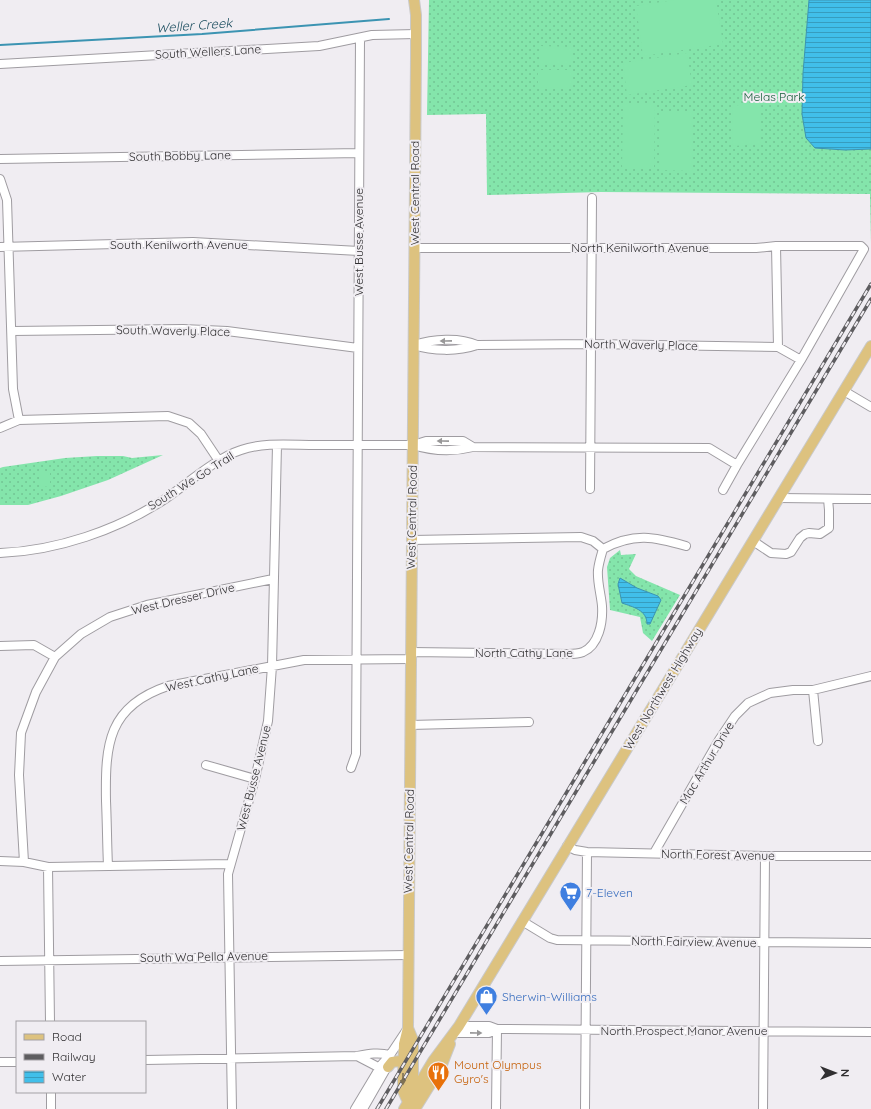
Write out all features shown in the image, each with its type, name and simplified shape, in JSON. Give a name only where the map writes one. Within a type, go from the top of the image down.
[{"type":"main road","name":"West Central Road","points":[[409,1107],[403,1090],[403,1063],[404,1044],[408,1028],[416,2]]},
{"type":"main road","name":"West Northwest Highway","points":[[409,1107],[425,1074],[457,1029],[871,346]]},
{"type":"main road","name":"West Central Road","points":[[408,1028],[413,1040],[413,1086],[409,1107]]},
{"type":"main road","name":"West Northwest Highway","points":[[409,1107],[441,1067],[457,1029]]},
{"type":"main road","points":[[384,1068],[392,1062],[400,1061],[403,1063]]},
{"type":"main road","points":[[413,1069],[418,1074],[425,1074]]},
{"type":"street","name":"South Wellers Lane","points":[[0,64],[319,46],[372,35],[416,34]]},
{"type":"street","name":"West Busse Avenue","points":[[351,768],[356,754],[360,38]]},
{"type":"street","name":"South Bobby Lane","points":[[0,159],[359,153]]},
{"type":"street","points":[[0,180],[7,200],[4,247],[12,331],[13,389],[18,420]]},
{"type":"street","points":[[590,489],[592,198]]},
{"type":"street","name":"South Kenilworth Avenue","points":[[4,247],[193,242],[359,251]]},
{"type":"street","name":"North Kenilworth Avenue","points":[[414,248],[756,248],[776,246],[861,246],[864,249],[801,360]]},
{"type":"street","points":[[776,246],[778,347]]},
{"type":"street","name":"South Waverly Place","points":[[12,331],[183,329],[227,331],[358,348]]},
{"type":"street","name":"North Waverly Place","points":[[413,345],[426,341],[467,340],[477,345],[591,344],[778,347],[801,360]]},
{"type":"street","points":[[723,490],[737,464],[801,360]]},
{"type":"street","points":[[844,391],[871,407]]},
{"type":"street","points":[[0,428],[18,420],[168,416],[189,423],[201,434],[219,461]]},
{"type":"street","name":"West Busse Avenue","points":[[232,1109],[228,874],[255,779],[268,721],[272,666],[277,445]]},
{"type":"street","name":"South We Go Trail","points":[[0,553],[45,548],[77,540],[125,522],[163,500],[230,454],[255,446],[413,445],[426,449],[459,450],[473,447],[710,448],[737,464]]},
{"type":"street","points":[[779,498],[871,499]]},
{"type":"street","points":[[753,541],[771,553],[786,554],[791,552],[800,538],[805,534],[820,534],[829,528],[828,499]]},
{"type":"street","points":[[412,540],[581,537],[593,541],[603,549],[617,542],[647,537],[660,538],[686,546]]},
{"type":"street","name":"North Cathy Lane","points":[[357,660],[411,656],[568,654],[582,652],[591,647],[594,643],[598,634],[601,620],[602,608],[598,571],[599,560],[603,549]]},
{"type":"street","name":"West Dresser Drive","points":[[24,862],[19,775],[22,733],[36,692],[55,657],[81,634],[110,617],[147,605],[273,579]]},
{"type":"street","points":[[0,646],[34,645],[55,657]]},
{"type":"street","name":"West Cathy Lane","points":[[108,866],[106,785],[107,758],[110,738],[117,724],[125,713],[140,698],[152,691],[168,686],[304,660],[357,660]]},
{"type":"street","name":"Mac Arthur Drive","points":[[654,853],[719,740],[735,716],[748,703],[770,693],[793,690],[813,690],[871,676]]},
{"type":"street","points":[[813,690],[818,741]]},
{"type":"street","points":[[410,725],[529,722]]},
{"type":"street","points":[[206,765],[255,779]]},
{"type":"street","name":"North Forest Avenue","points":[[567,846],[575,850],[587,852],[764,856],[871,856]]},
{"type":"street","points":[[585,1109],[587,852]]},
{"type":"street","points":[[763,1109],[764,856]]},
{"type":"street","points":[[0,861],[24,862],[48,867],[230,864]]},
{"type":"street","points":[[48,867],[50,1021]]},
{"type":"street","name":"North Fairview Avenue","points":[[522,922],[553,939],[586,941],[871,943]]},
{"type":"street","name":"South Wa Pella Avenue","points":[[0,961],[408,955]]},
{"type":"street","points":[[363,1109],[390,1055],[408,1028]]},
{"type":"street","name":"North Prospect Manor Avenue","points":[[457,1029],[489,1033],[497,1030],[871,1032]]},
{"type":"street","points":[[496,1109],[497,1030]]},
{"type":"street","points":[[146,1060],[357,1056],[382,1053],[390,1055]]},
{"type":"street","points":[[357,1056],[384,1068]]},
{"type":"street","points":[[0,1062],[16,1062]]},
{"type":"street","points":[[355,1109],[384,1068]]},
{"type":"street","points":[[51,1093],[52,1109]]},
{"type":"green space","name":"Melas Park","points":[[429,0],[871,0],[871,243],[870,194],[601,192],[487,195],[486,114],[427,115]]},
{"type":"green space","points":[[674,0],[716,0],[723,44],[643,56],[636,6]]},
{"type":"green space","points":[[539,46],[572,47],[572,65],[539,64]]},
{"type":"green space","points":[[687,53],[692,85],[627,95],[623,63]]},
{"type":"green space","points":[[538,70],[571,70],[571,88],[538,87]]},
{"type":"green space","points":[[760,102],[761,144],[733,146],[732,106]]},
{"type":"green space","points":[[623,104],[655,104],[654,169],[622,169]]},
{"type":"green space","points":[[660,111],[693,111],[692,171],[659,170]]},
{"type":"green space","points":[[163,455],[108,480],[61,496],[28,505],[0,505],[0,468],[3,467],[65,458],[123,456],[132,458]]},
{"type":"green space","points":[[40,471],[50,471],[50,487],[39,486]]},
{"type":"green space","points":[[620,550],[621,555],[636,554],[629,569],[636,576],[680,595],[652,641],[643,633],[640,617],[610,610],[607,567],[610,558]]},
{"type":"water","points":[[809,0],[871,0],[871,149],[845,150],[815,148],[806,138],[802,114],[803,73]]},
{"type":"water","points":[[620,578],[637,588],[658,596],[661,600],[650,624],[647,624],[645,615],[642,612],[622,603],[618,584]]},
{"type":"waterway","name":"Weller Creek","points":[[0,45],[202,34],[389,19]]},
{"type":"railway","points":[[377,1109],[871,284]]},
{"type":"railway","points":[[386,1109],[871,299]]},
{"type":"place","name":"7-Eleven","points":[[571,912]]},
{"type":"place","name":"Sherwin-Williams","points":[[487,1016]]},
{"type":"place","name":"Mount Olympus Gyro's","points":[[439,1092]]}]
